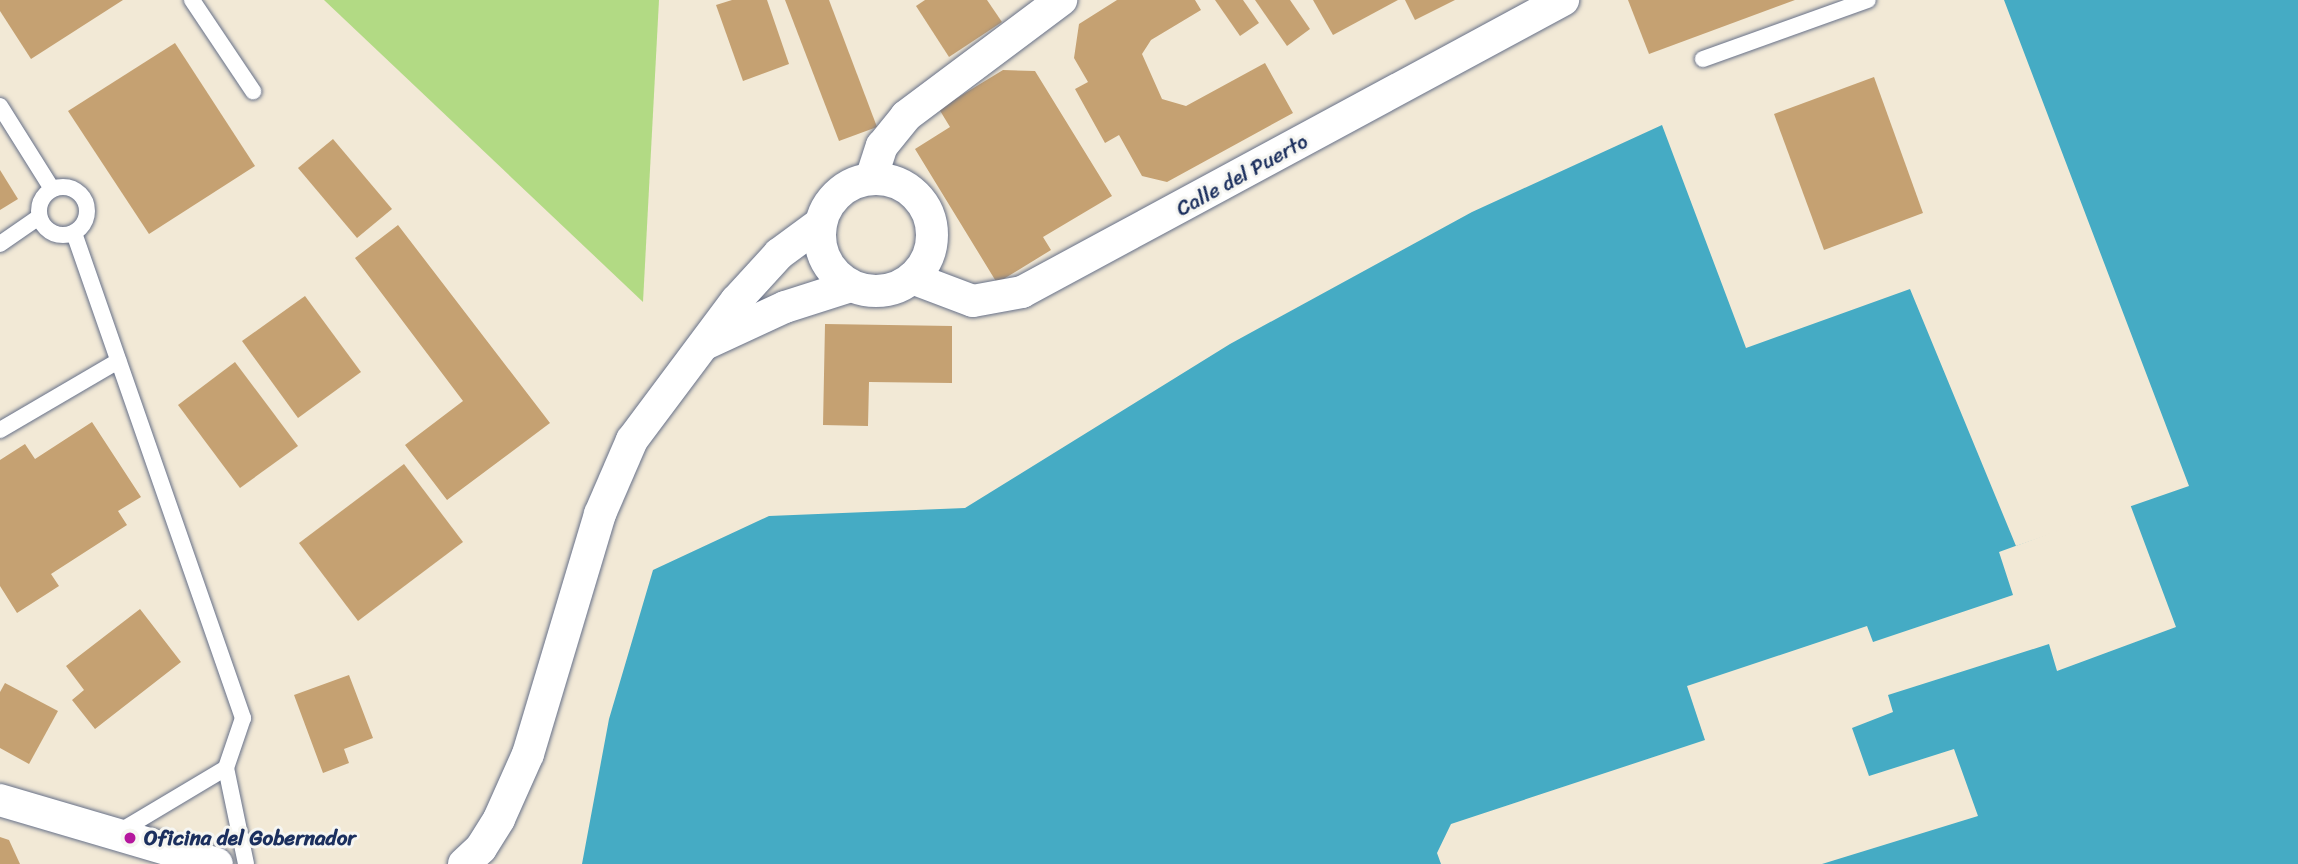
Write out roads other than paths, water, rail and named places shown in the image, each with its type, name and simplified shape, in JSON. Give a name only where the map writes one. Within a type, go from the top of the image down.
[{"type":"street","points":[[871,178],[882,146],[906,116],[1061,0]]},
{"type":"street","name":"Calle del Puerto","points":[[912,278],[973,301],[1023,292],[1563,0]]},
{"type":"street","points":[[464,864],[481,848],[499,819],[528,754],[600,514],[632,440],[700,346],[779,254],[821,223],[839,193],[871,178],[905,187],[928,213],[931,248],[912,278],[883,290],[851,286],[785,307],[700,346]]},
{"type":"street","points":[[821,223],[819,242],[825,259],[851,286]]},
{"type":"street","points":[[0,800],[217,864]]},
{"type":"lane","points":[[192,0],[253,91]]},
{"type":"lane","points":[[1703,59],[1868,0]]},
{"type":"lane","points":[[0,106],[52,189]]},
{"type":"lane","points":[[63,186],[82,195],[87,216],[74,233],[52,233],[39,217],[39,206],[52,189],[63,186]]},
{"type":"lane","points":[[0,244],[39,217]]},
{"type":"lane","points":[[74,233],[243,718],[226,768],[246,864]]},
{"type":"lane","points":[[0,430],[118,361]]},
{"type":"lane","points":[[114,834],[226,768]]},
{"type":"water","points":[[2004,0],[2298,0],[2298,864],[582,864],[609,719],[653,570],[769,516],[965,508],[1230,344],[1472,212],[1662,125],[1746,348],[1910,289],[2016,546],[2189,486]]},
{"type":"place","name":"Oficina del Gobernador","points":[[130,838]]}]
